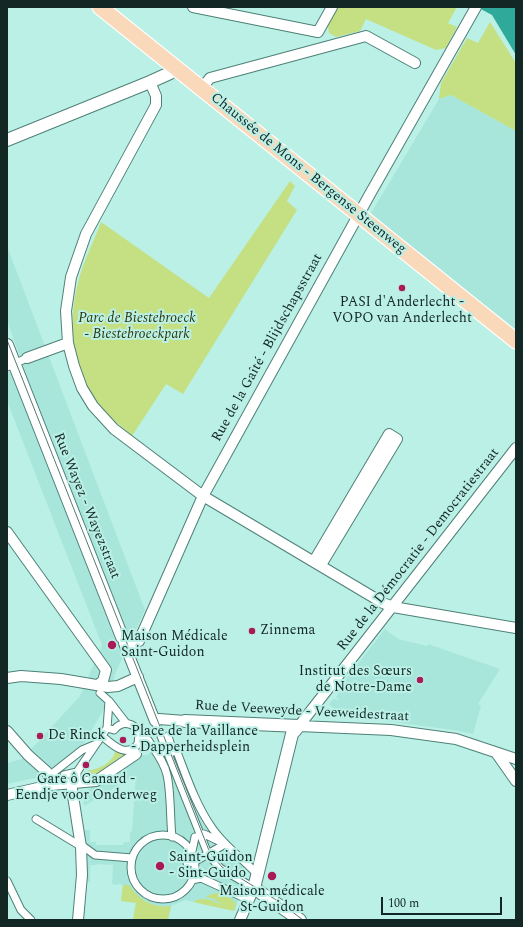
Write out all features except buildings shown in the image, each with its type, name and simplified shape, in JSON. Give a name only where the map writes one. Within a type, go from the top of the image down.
[{"type":"main road","name":"Chaussée de Mons - Bergense Steenweg","points":[[100,7],[516,341]]},
{"type":"street","points":[[193,7],[318,32]]},
{"type":"street","name":"Rue de la Gaîté - Blijdschapsstraat","points":[[124,642],[139,641],[203,496],[358,215],[476,7]]},
{"type":"street","points":[[318,32],[328,8]]},
{"type":"street","points":[[318,32],[326,47]]},
{"type":"street","points":[[202,88],[210,78],[366,36],[415,63]]},
{"type":"street","points":[[7,140],[150,82],[170,73],[176,67]]},
{"type":"street","points":[[150,82],[156,96],[156,105],[86,234],[76,261],[67,297],[68,343],[74,366],[82,388],[99,414],[127,440],[203,496],[307,559],[318,563],[326,570],[393,607],[516,628]]},
{"type":"street","points":[[11,365],[68,343]]},
{"type":"street","name":"Rue Wayez - Wayezstraat","points":[[7,346],[11,365],[138,677]]},
{"type":"street","points":[[389,434],[397,439],[318,563],[389,434]]},
{"type":"street","name":"Rue de la Démocratie - Democratiestraat","points":[[299,726],[516,448]]},
{"type":"street","points":[[7,532],[106,670],[99,689]]},
{"type":"street","points":[[7,678],[21,676],[61,679],[99,689],[118,686],[138,677],[155,721],[181,775]]},
{"type":"street","points":[[99,689],[126,723],[136,728],[140,737],[148,740],[153,750],[158,754],[170,777],[172,836]]},
{"type":"street","points":[[69,780],[77,772],[107,728],[108,701]]},
{"type":"street","name":"Rue de Veeweyde - Veeweidestraat","points":[[155,721],[159,719],[398,731],[456,739],[497,754],[516,759]]},
{"type":"street","points":[[107,728],[114,730],[119,725],[126,723]]},
{"type":"street","points":[[240,920],[254,888],[292,734],[299,726]]},
{"type":"street","points":[[7,731],[28,755],[52,777],[69,780],[96,781],[136,754]]},
{"type":"street","points":[[102,736],[119,749],[126,751],[136,747],[140,737]]},
{"type":"street","points":[[168,736],[169,750],[210,853],[220,868],[254,888],[300,920]]},
{"type":"street","points":[[7,796],[52,777],[82,750],[96,744]]},
{"type":"street","points":[[158,754],[169,750],[177,752],[199,806],[212,828],[225,844],[253,870]]},
{"type":"street","points":[[497,754],[516,781]]},
{"type":"street","points":[[69,780],[77,772]]},
{"type":"street","points":[[52,777],[69,780]]},
{"type":"street","points":[[69,780],[79,832],[82,875],[78,920]]},
{"type":"street","points":[[34,818],[77,844]]},
{"type":"street","points":[[210,853],[204,834],[225,844]]},
{"type":"street","points":[[156,836],[172,836],[184,843],[192,854],[194,862],[192,880],[185,891],[174,897],[162,900],[149,896],[139,889],[133,878],[132,858],[137,848],[146,840],[156,836]]},
{"type":"street","points":[[192,854],[195,837]]},
{"type":"street","points":[[194,862],[225,844]]},
{"type":"street","points":[[84,847],[95,855],[132,858]]},
{"type":"street","points":[[192,880],[201,878],[249,900]]},
{"type":"street","points":[[7,881],[21,910],[31,920]]},
{"type":"shaded area","points":[[477,7],[516,7],[516,55],[492,15]]},
{"type":"shaded area","points":[[451,95],[516,131],[516,330],[370,215],[439,99]]},
{"type":"shaded area","points":[[7,246],[145,610],[116,672],[104,709],[84,743],[45,776],[7,784],[7,763],[22,759],[80,696],[102,645],[7,401],[7,373],[23,366],[7,320]]},
{"type":"shaded area","name":"Institut des Sœurs de Notre-Dame","points":[[385,629],[398,639],[427,646],[428,644],[500,669],[478,704],[481,706],[473,734],[363,718],[360,716],[358,718],[355,716],[354,718],[344,717],[332,710],[333,708],[329,704],[334,698],[338,701],[339,700],[336,697],[338,694],[336,692]]},
{"type":"shaded area","points":[[170,735],[174,746],[177,745],[196,793],[208,814],[225,837],[250,862],[235,911],[185,900],[171,906],[168,920],[133,919],[136,903],[121,901],[123,886],[119,883],[119,885],[112,884],[113,865],[90,865],[90,882],[87,882],[83,830],[90,830],[90,842],[96,842],[96,845],[123,845],[124,842],[130,842],[136,775],[84,806],[83,793],[142,755],[147,755]]},
{"type":"green space","points":[[337,7],[457,7],[448,23],[457,27],[446,48],[436,50],[366,19],[360,31],[336,37],[329,33],[328,27]]},
{"type":"green space","points":[[490,22],[516,63],[516,131],[451,95],[439,99],[441,83],[467,38],[478,43]]},
{"type":"green space","name":"Parc de Biestebroeck - Biestebroeckpark","points":[[290,181],[295,186],[287,201],[297,210],[183,394],[166,384],[132,436],[109,416],[97,401],[87,386],[75,352],[73,315],[75,297],[79,279],[101,222],[209,298]]},
{"type":"green space","points":[[115,749],[125,754],[99,772],[90,775],[90,773],[84,773],[84,771],[89,771],[109,762]]},
{"type":"green space","points":[[123,885],[129,885],[133,891],[147,902],[158,906],[171,906],[168,920],[133,919],[136,903],[121,901]]},
{"type":"green space","points":[[220,892],[234,901],[236,904],[234,911],[193,902],[206,899],[226,907],[212,898],[206,898],[209,895]]},
{"type":"tram line","points":[[7,340],[210,853],[222,867],[278,901],[303,920]]},
{"type":"place","name":"PASI d'Anderlecht - VOPO van Anderlecht","points":[[402,288]]},
{"type":"place","name":"Zinnema","points":[[252,631]]},
{"type":"place","name":"Maison Médicale Saint-Guidon","points":[[112,645]]},
{"type":"place","name":"Institut des Sœurs de Notre-Dame","points":[[420,680]]},
{"type":"place","name":"De Rinck","points":[[40,736]]},
{"type":"place","name":"Place de la Vaillance - Dapperheidsplein","points":[[123,740]]},
{"type":"place","name":"Gare ô Canard - Eendje voor Onderweg","points":[[86,765]]},
{"type":"place","name":"Saint-Guidon - Sint-Guido","points":[[160,866]]},
{"type":"place","name":"Maison médicale St-Guidon","points":[[272,876]]}]
